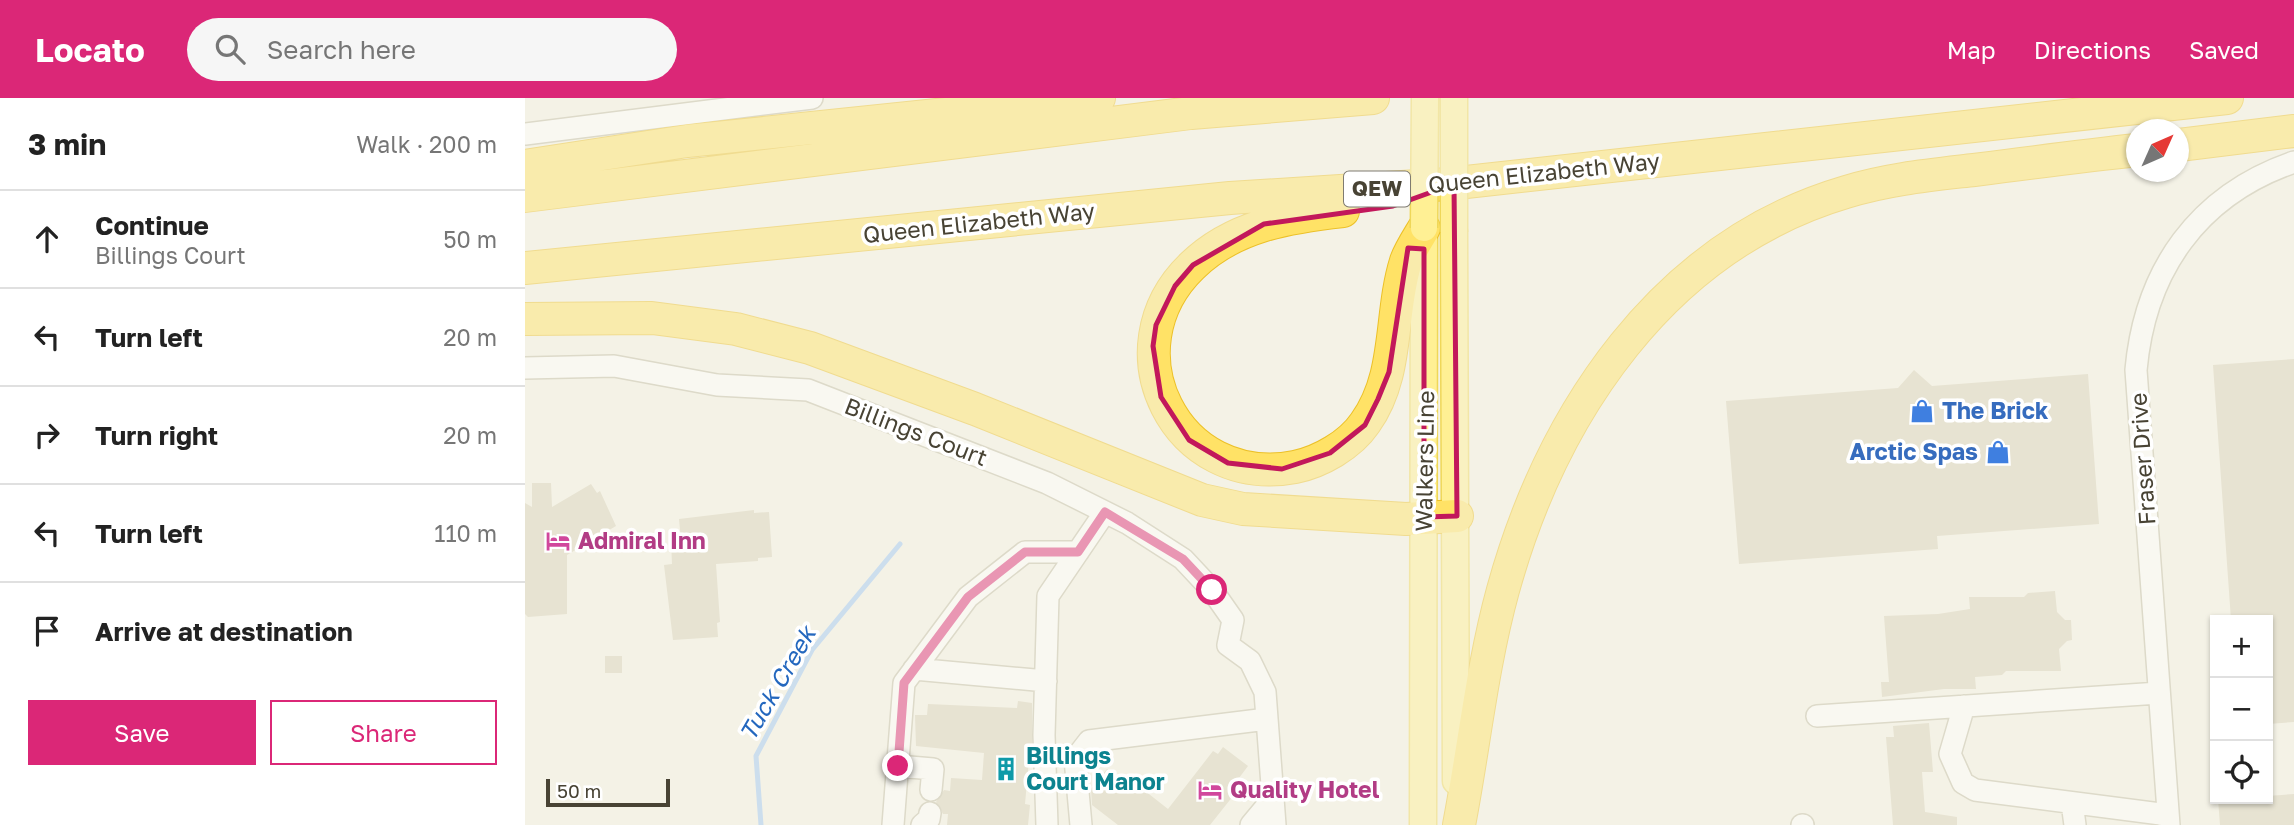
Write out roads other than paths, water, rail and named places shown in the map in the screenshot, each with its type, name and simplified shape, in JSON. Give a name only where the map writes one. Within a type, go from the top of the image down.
[{"type":"highway","points":[[525,166],[687,141],[1099,98]]},
{"type":"highway","points":[[525,196],[1191,113],[1348,98]]},
{"type":"highway","points":[[1191,113],[1373,98]]},
{"type":"highway","points":[[1439,230],[1406,260],[1389,372],[1365,425],[1347,442],[1305,465],[1282,469],[1228,463],[1189,440],[1161,397],[1153,346],[1163,305],[1193,265],[1237,236],[1264,224],[1291,217],[1393,206],[1451,174],[1466,98]]},
{"type":"highway","name":"Queen Elizabeth Way","points":[[525,268],[2227,98]]},
{"type":"highway","points":[[2189,144],[2294,131]]},
{"type":"highway","points":[[1458,825],[1503,592],[1518,541],[1549,463],[1589,390],[1648,315],[1702,267],[1754,231],[1797,209],[1834,196],[1895,180],[2126,151]]},
{"type":"highway","points":[[525,318],[652,318],[736,329],[835,357],[975,409],[1202,500],[1243,509],[1405,519],[1457,516]]},
{"type":"main road","name":"Walkers Line","points":[[1425,98],[1439,230],[1457,516],[1458,825]]},
{"type":"main road","name":"Walkers Line","points":[[1423,825],[1424,517],[1439,230],[1451,174],[1454,98]]},
{"type":"street","points":[[525,134],[764,100],[812,98]]},
{"type":"street","name":"Fraser Drive","points":[[2168,820],[2136,370],[2139,339],[2158,279],[2192,228],[2244,184],[2262,173],[2294,162]]},
{"type":"street","name":"Billings Court","points":[[525,368],[614,366],[717,385],[809,390],[1047,483],[1105,512],[1183,559],[1212,590],[1233,620],[1228,645],[1250,661],[1265,692],[1267,719]]},
{"type":"street","points":[[1047,825],[1048,596],[1105,512]]},
{"type":"street","points":[[897,825],[904,683],[968,597],[1025,552],[1078,552]]},
{"type":"street","points":[[914,669],[1046,681]]},
{"type":"street","points":[[1817,716],[2159,693]]},
{"type":"street","points":[[1964,706],[1950,754],[1963,783],[1975,790],[2168,820]]},
{"type":"street","points":[[1081,825],[1075,759],[1089,741],[1267,719],[1271,801],[1275,825]]},
{"type":"street","points":[[898,766],[933,769],[932,790]]},
{"type":"street","points":[[1251,825],[1271,801]]},
{"type":"street","points":[[2072,803],[2075,825]]},
{"type":"waterway","name":"Tuck Creek","points":[[761,825],[756,756],[812,650],[900,544]]},
{"type":"place","name":"The Brick","points":[[1922,411]]},
{"type":"place","name":"Arctic Spas","points":[[1998,452]]},
{"type":"place","name":"Admiral Inn","points":[[558,541]]},
{"type":"place","name":"Billings Court Manor","points":[[1006,769]]},
{"type":"place","name":"Quality Hotel","points":[[1210,790]]}]
